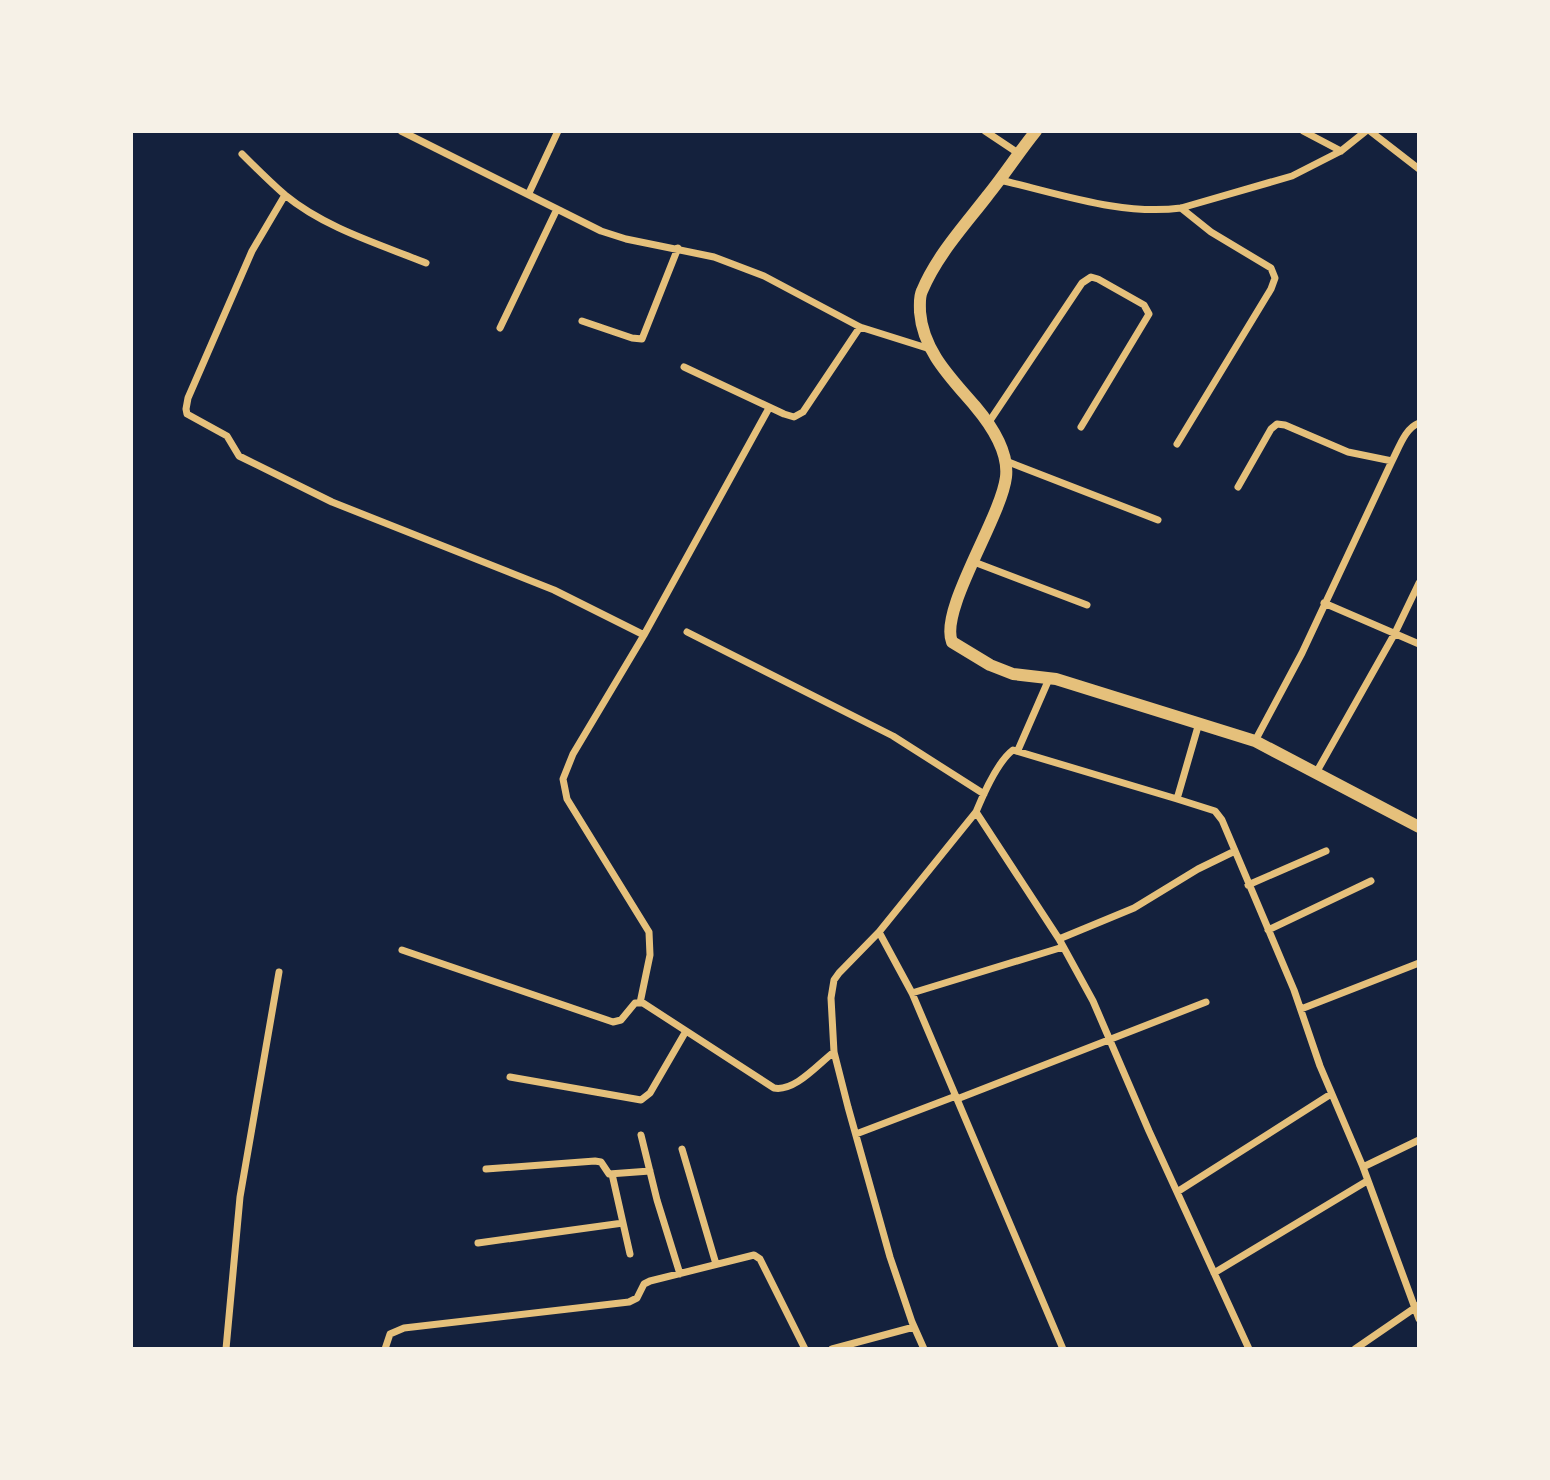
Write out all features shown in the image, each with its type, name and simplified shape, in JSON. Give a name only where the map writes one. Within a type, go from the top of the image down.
[{"type":"street","points":[[401,131],[530,193],[601,231],[626,239],[714,257],[764,276],[860,327],[931,349]]},
{"type":"street","points":[[530,193],[558,131]]},
{"type":"street","points":[[985,131],[1018,153]]},
{"type":"street","points":[[1036,131],[944,251],[921,292],[923,331],[931,349],[949,377],[989,422],[1006,461],[1003,491],[955,607],[949,631],[952,642],[990,665],[1024,677],[1049,679],[1255,741],[1419,827]]},
{"type":"street","points":[[1303,131],[1342,151]]},
{"type":"street","points":[[999,180],[1131,209],[1164,211],[1292,176],[1342,151],[1368,131],[1419,169]]},
{"type":"street","points":[[242,154],[285,195],[324,220],[426,263]]},
{"type":"street","points":[[285,195],[252,250],[188,398],[187,414],[226,436],[239,456],[332,502],[554,590],[644,635]]},
{"type":"street","points":[[1177,444],[1271,289],[1275,278],[1271,268],[1211,232],[1181,208]]},
{"type":"street","points":[[500,328],[557,209]]},
{"type":"street","points":[[582,321],[632,338],[642,338],[678,248]]},
{"type":"street","points":[[989,422],[1082,284],[1091,277],[1144,305],[1149,314],[1081,426]]},
{"type":"street","points":[[684,367],[769,408],[794,417],[803,412],[860,327]]},
{"type":"street","points":[[640,1003],[650,955],[649,932],[567,799],[563,779],[573,754],[644,635],[769,408]]},
{"type":"street","points":[[1238,487],[1271,429],[1278,424],[1348,452],[1392,461]]},
{"type":"street","points":[[1255,741],[1302,653],[1392,461],[1408,431],[1419,424]]},
{"type":"street","points":[[1006,461],[1158,520]]},
{"type":"street","points":[[974,562],[1087,605]]},
{"type":"street","points":[[1316,774],[1395,633],[1419,583]]},
{"type":"street","points":[[1324,603],[1419,644]]},
{"type":"street","points":[[687,632],[893,736],[984,794]]},
{"type":"street","points":[[1018,750],[1049,679]]},
{"type":"street","points":[[1177,799],[1199,723]]},
{"type":"street","points":[[924,1349],[890,1256],[834,1052],[831,1012],[834,980],[879,932],[976,812],[1009,752],[1018,750],[1215,811],[1220,815],[1301,1009],[1331,1094],[1363,1167],[1417,1306],[1419,1319]]},
{"type":"street","points":[[976,812],[1059,939],[1093,1000],[1249,1349]]},
{"type":"street","points":[[1059,939],[1134,908],[1198,869],[1235,851]]},
{"type":"street","points":[[1248,884],[1326,851]]},
{"type":"street","points":[[1268,930],[1371,881]]},
{"type":"street","points":[[879,932],[912,993],[1063,1349]]},
{"type":"street","points":[[912,993],[1063,947]]},
{"type":"street","points":[[402,950],[613,1022],[621,1020],[633,1004],[646,1005],[769,1086],[779,1089],[790,1086],[834,1052]]},
{"type":"street","points":[[1301,1009],[1419,963]]},
{"type":"street","points":[[226,1349],[240,1197],[279,972]]},
{"type":"street","points":[[856,1134],[1111,1041],[1206,1002]]},
{"type":"street","points":[[510,1077],[641,1100],[650,1093],[686,1031]]},
{"type":"street","points":[[1177,1192],[1331,1094]]},
{"type":"street","points":[[641,1135],[680,1273]]},
{"type":"street","points":[[1363,1167],[1419,1140]]},
{"type":"street","points":[[682,1149],[716,1264]]},
{"type":"street","points":[[486,1169],[598,1161],[606,1172],[612,1174],[650,1171]]},
{"type":"street","points":[[612,1174],[631,1254]]},
{"type":"street","points":[[1214,1273],[1367,1181]]},
{"type":"street","points":[[478,1243],[623,1223]]},
{"type":"street","points":[[385,1349],[390,1334],[404,1328],[629,1302],[637,1298],[646,1283],[750,1255],[758,1257],[804,1349]]},
{"type":"street","points":[[1355,1349],[1417,1306]]},
{"type":"street","points":[[832,1349],[914,1327]]}]
